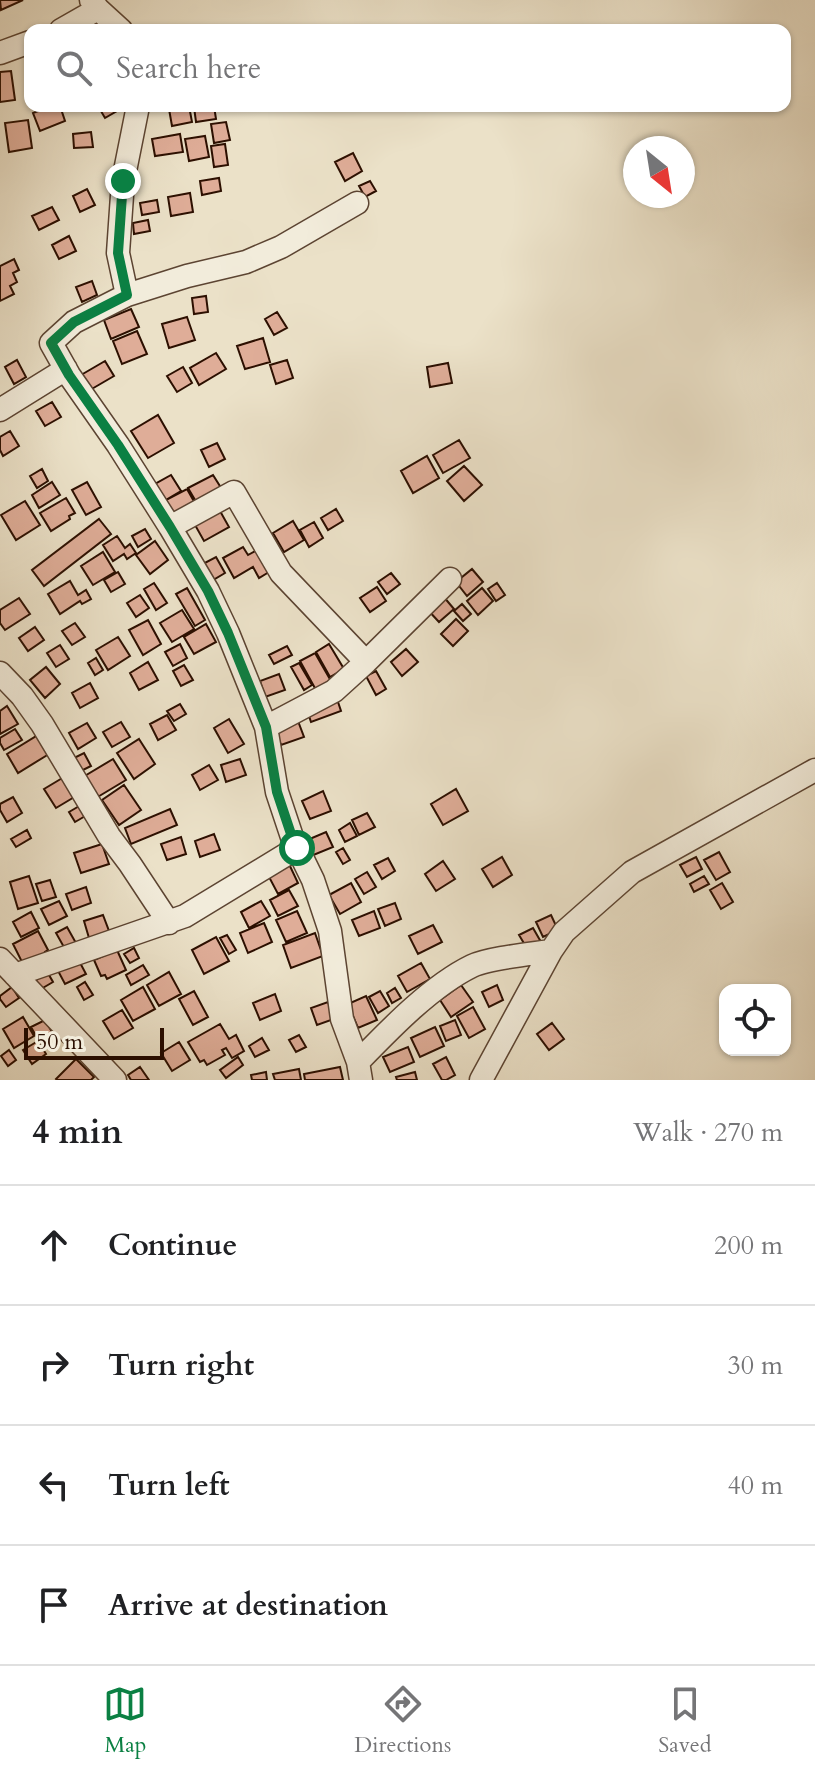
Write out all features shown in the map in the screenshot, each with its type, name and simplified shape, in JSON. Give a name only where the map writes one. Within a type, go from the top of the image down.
[{"type":"street","points":[[69,24],[95,4],[115,24]]},
{"type":"street","points":[[0,53],[24,44]]},
{"type":"street","points":[[127,295],[118,253],[123,181],[137,112]]},
{"type":"street","points":[[357,203],[281,247],[246,262],[127,295],[74,322],[51,343],[170,527],[221,619],[266,727],[277,792],[330,931],[342,1019],[360,1071]]},
{"type":"street","points":[[0,410],[66,369]]},
{"type":"street","points":[[170,527],[234,492],[281,573],[366,662]]},
{"type":"street","points":[[266,727],[334,691],[450,579]]},
{"type":"street","points":[[0,673],[42,724],[109,836],[169,923]]},
{"type":"street","points":[[481,1080],[564,932],[632,872],[815,770]]},
{"type":"street","points":[[115,1080],[8,967],[169,923],[297,848]]},
{"type":"street","points":[[360,1071],[383,1036],[438,988],[474,965],[551,951]]},
{"type":"building","points":[[0,0],[23,0],[1,10]]},
{"type":"building","points":[[11,71],[15,100],[0,102],[0,72]]},
{"type":"building","points":[[62,112],[65,121],[40,131],[33,113]]},
{"type":"building","points":[[102,112],[115,112],[105,118]]},
{"type":"building","points":[[170,112],[190,112],[192,122],[172,126]]},
{"type":"building","points":[[195,112],[215,112],[216,119],[196,122]]},
{"type":"building","points":[[28,120],[32,148],[9,152],[5,123]]},
{"type":"building","points":[[226,122],[230,140],[214,143],[211,124]]},
{"type":"building","points":[[91,132],[93,147],[74,148],[73,134]]},
{"type":"building","points":[[180,134],[183,152],[155,156],[152,139]]},
{"type":"building","points":[[205,136],[209,157],[189,161],[185,139]]},
{"type":"building","points":[[225,144],[228,165],[214,167],[211,146]]},
{"type":"building","points":[[353,153],[362,171],[345,181],[335,162]]},
{"type":"building","points":[[219,178],[221,191],[202,195],[200,181]]},
{"type":"building","points":[[370,181],[376,191],[365,197],[359,186]]},
{"type":"building","points":[[87,189],[95,205],[80,212],[73,196]]},
{"type":"building","points":[[190,193],[193,212],[171,216],[168,197]]},
{"type":"building","points":[[157,200],[159,212],[142,215],[140,203]]},
{"type":"building","points":[[52,207],[59,220],[39,230],[32,216]]},
{"type":"building","points":[[148,220],[150,231],[134,234],[133,223]]},
{"type":"building","points":[[69,236],[76,251],[59,259],[52,245]]},
{"type":"building","points":[[14,259],[19,270],[13,273],[17,282],[10,286],[14,294],[0,301],[0,266]]},
{"type":"building","points":[[92,281],[97,295],[82,302],[76,287]]},
{"type":"building","points":[[206,296],[208,312],[194,314],[192,298]]},
{"type":"building","points":[[131,309],[139,327],[111,339],[104,320]]},
{"type":"building","points":[[277,312],[287,328],[274,335],[265,319]]},
{"type":"building","points":[[187,317],[195,340],[169,348],[162,324]]},
{"type":"building","points":[[137,331],[147,354],[122,364],[113,341]]},
{"type":"building","points":[[263,338],[270,362],[245,369],[237,346]]},
{"type":"building","points":[[216,353],[226,369],[199,385],[190,368]]},
{"type":"building","points":[[17,360],[26,377],[14,384],[5,367]]},
{"type":"building","points":[[287,360],[293,378],[276,384],[270,365]]},
{"type":"building","points":[[105,361],[114,376],[90,390],[81,375]]},
{"type":"building","points":[[448,363],[452,383],[430,387],[427,367]]},
{"type":"building","points":[[183,367],[192,383],[177,392],[167,376]]},
{"type":"building","points":[[52,402],[61,417],[45,426],[36,411]]},
{"type":"building","points":[[158,415],[174,443],[148,458],[131,431]]},
{"type":"building","points":[[10,431],[19,446],[3,456],[0,437]]},
{"type":"building","points":[[459,440],[470,458],[443,473],[433,455]]},
{"type":"building","points":[[217,443],[225,459],[209,467],[201,450]]},
{"type":"building","points":[[427,456],[439,478],[413,493],[401,471]]},
{"type":"building","points":[[464,466],[482,485],[464,501],[447,481]]},
{"type":"building","points":[[42,469],[48,481],[37,488],[30,476]]},
{"type":"building","points":[[171,475],[181,491],[164,501],[155,484]]},
{"type":"building","points":[[213,475],[223,491],[198,505],[188,488]]},
{"type":"building","points":[[52,482],[60,495],[39,508],[32,495]]},
{"type":"building","points":[[87,482],[101,507],[86,515],[72,490]]},
{"type":"building","points":[[187,489],[196,505],[171,519],[162,502]]},
{"type":"building","points":[[66,498],[75,513],[51,531],[40,513]]},
{"type":"building","points":[[25,501],[40,525],[16,540],[1,515]]},
{"type":"building","points":[[336,509],[343,521],[328,530],[321,518]]},
{"type":"building","points":[[220,511],[229,527],[204,541],[195,525]]},
{"type":"building","points":[[99,519],[111,534],[44,586],[32,570]]},
{"type":"building","points":[[293,521],[304,540],[284,552],[273,533]]},
{"type":"building","points":[[314,522],[323,538],[309,547],[300,530]]},
{"type":"building","points":[[145,529],[151,539],[138,547],[132,536]]},
{"type":"building","points":[[117,536],[125,548],[130,544],[136,553],[127,559],[124,554],[113,561],[103,545]]},
{"type":"building","points":[[155,541],[168,560],[150,574],[136,555]]},
{"type":"building","points":[[243,547],[248,555],[257,550],[269,572],[259,578],[253,567],[234,578],[223,558]]},
{"type":"building","points":[[103,552],[115,572],[93,585],[81,566]]},
{"type":"building","points":[[216,557],[225,573],[208,583],[199,566]]},
{"type":"building","points":[[472,569],[483,582],[467,596],[456,582]]},
{"type":"building","points":[[118,572],[125,584],[111,592],[104,580]]},
{"type":"building","points":[[391,573],[400,584],[387,594],[378,582]]},
{"type":"building","points":[[70,581],[78,595],[86,590],[91,599],[82,604],[80,601],[60,614],[48,594]]},
{"type":"building","points":[[154,583],[167,603],[156,610],[144,589]]},
{"type":"building","points":[[497,583],[505,595],[496,601],[488,589]]},
{"type":"building","points":[[377,587],[386,601],[370,612],[360,598]]},
{"type":"building","points":[[187,588],[205,620],[195,626],[176,594]]},
{"type":"building","points":[[482,588],[493,601],[478,615],[467,601]]},
{"type":"building","points":[[140,595],[149,608],[136,617],[127,603]]},
{"type":"building","points":[[443,596],[454,609],[439,622],[427,609]]},
{"type":"building","points":[[19,598],[30,614],[5,630],[0,623],[0,610]]},
{"type":"building","points":[[462,604],[471,614],[463,621],[454,611]]},
{"type":"building","points":[[182,610],[194,629],[172,642],[160,623]]},
{"type":"building","points":[[456,619],[468,631],[453,646],[441,634]]},
{"type":"building","points":[[148,620],[161,644],[143,655],[129,630]]},
{"type":"building","points":[[75,623],[85,637],[72,645],[62,631]]},
{"type":"building","points":[[206,624],[216,642],[194,654],[184,637]]},
{"type":"building","points":[[35,627],[44,640],[28,651],[19,638]]},
{"type":"building","points":[[118,637],[130,656],[108,670],[96,650]]},
{"type":"building","points":[[180,644],[187,658],[173,666],[165,652]]},
{"type":"building","points":[[329,644],[344,669],[330,677],[316,652]]},
{"type":"building","points":[[60,645],[69,659],[56,667],[47,653]]},
{"type":"building","points":[[287,646],[292,655],[274,664],[269,655]]},
{"type":"building","points":[[406,649],[418,662],[402,676],[391,662]]},
{"type":"building","points":[[315,653],[331,681],[316,690],[300,661]]},
{"type":"building","points":[[96,658],[103,670],[95,675],[88,663]]},
{"type":"building","points":[[148,662],[158,680],[139,690],[130,673]]},
{"type":"building","points":[[299,663],[312,685],[304,690],[291,667]]},
{"type":"building","points":[[184,665],[193,680],[181,686],[173,671]]},
{"type":"building","points":[[46,667],[60,684],[45,698],[30,680]]},
{"type":"building","points":[[376,671],[386,689],[376,695],[366,676]]},
{"type":"building","points":[[279,674],[285,690],[265,697],[260,681]]},
{"type":"building","points":[[90,683],[98,698],[80,708],[72,693]]},
{"type":"building","points":[[337,699],[341,711],[311,722],[307,710]]},
{"type":"building","points":[[180,704],[186,714],[174,721],[167,711]]},
{"type":"building","points":[[7,706],[18,724],[0,734],[0,711]]},
{"type":"building","points":[[167,715],[176,730],[158,740],[150,724]]},
{"type":"building","points":[[229,719],[244,744],[228,753],[214,728]]},
{"type":"building","points":[[298,721],[304,737],[281,745],[275,729]]},
{"type":"building","points":[[121,722],[130,737],[112,747],[103,732]]},
{"type":"building","points":[[87,723],[96,738],[78,749],[69,733]]},
{"type":"building","points":[[15,729],[22,740],[4,750],[0,738]]},
{"type":"building","points":[[38,735],[49,754],[18,773],[7,754]]},
{"type":"building","points":[[139,739],[155,764],[134,779],[117,753]]},
{"type":"building","points":[[84,753],[91,766],[77,773],[70,760]]},
{"type":"building","points":[[113,759],[126,780],[96,798],[83,777]]},
{"type":"building","points":[[240,759],[246,775],[226,782],[221,765]]},
{"type":"building","points":[[209,765],[218,780],[200,790],[192,775]]},
{"type":"building","points":[[64,777],[76,796],[56,808],[44,789]]},
{"type":"building","points":[[124,785],[141,810],[119,825],[102,800]]},
{"type":"building","points":[[456,789],[468,811],[443,825],[431,804]]},
{"type":"building","points":[[323,791],[331,811],[310,819],[302,801]]},
{"type":"building","points":[[13,797],[22,813],[7,822],[0,804]]},
{"type":"building","points":[[81,805],[87,815],[75,822],[69,812]]},
{"type":"building","points":[[170,809],[177,825],[131,844],[125,828]]},
{"type":"building","points":[[367,813],[375,827],[359,835],[352,820]]},
{"type":"building","points":[[350,823],[357,836],[345,842],[339,830]]},
{"type":"building","points":[[27,830],[31,838],[16,847],[11,839]]},
{"type":"building","points":[[326,832],[333,847],[306,858],[305,841]]},
{"type":"building","points":[[214,834],[220,850],[200,857],[195,841]]},
{"type":"building","points":[[181,837],[186,854],[167,860],[161,844]]},
{"type":"building","points":[[102,844],[109,864],[81,873],[74,853]]},
{"type":"building","points":[[343,848],[350,860],[343,864],[336,852]]},
{"type":"building","points":[[719,852],[730,872],[716,880],[704,860]]},
{"type":"building","points":[[502,857],[512,875],[493,887],[482,869]]},
{"type":"building","points":[[696,857],[702,869],[687,877],[680,865]]},
{"type":"building","points":[[388,858],[395,871],[382,879],[374,865]]},
{"type":"building","points":[[443,861],[455,879],[436,891],[425,874]]},
{"type":"building","points":[[289,864],[298,883],[278,894],[268,875]]},
{"type":"building","points":[[367,872],[376,887],[364,894],[355,879]]},
{"type":"building","points":[[29,876],[38,903],[18,909],[10,882]]},
{"type":"building","points":[[704,876],[709,884],[694,892],[690,884]]},
{"type":"building","points":[[50,880],[56,897],[42,901],[36,884]]},
{"type":"building","points":[[351,883],[361,902],[340,914],[329,895]]},
{"type":"building","points":[[722,883],[733,902],[721,909],[710,890]]},
{"type":"building","points":[[86,887],[91,903],[72,910],[66,894]]},
{"type":"building","points":[[289,890],[298,906],[278,916],[270,900]]},
{"type":"building","points":[[59,901],[67,916],[49,925],[41,909]]},
{"type":"building","points":[[261,901],[270,916],[249,928],[241,912]]},
{"type":"building","points":[[395,903],[401,919],[385,926],[378,909]]},
{"type":"building","points":[[297,911],[307,933],[286,942],[276,920]]},
{"type":"building","points":[[374,911],[380,928],[359,936],[352,920]]},
{"type":"building","points":[[31,912],[39,928],[21,937],[13,922]]},
{"type":"building","points":[[103,915],[109,931],[89,938],[84,921]]},
{"type":"building","points":[[551,915],[558,930],[543,937],[536,922]]},
{"type":"building","points":[[264,923],[272,942],[248,953],[240,933]]},
{"type":"building","points":[[433,925],[442,942],[418,954],[409,936]]},
{"type":"building","points":[[67,927],[76,943],[65,949],[56,933]]},
{"type":"building","points":[[533,928],[541,942],[528,950],[519,935]]},
{"type":"building","points":[[38,931],[48,950],[45,952],[47,957],[25,968],[13,944]]},
{"type":"building","points":[[315,933],[323,956],[291,968],[283,945]]},
{"type":"building","points":[[227,935],[236,950],[229,954],[220,938]]},
{"type":"building","points":[[216,937],[229,961],[204,974],[192,950]]},
{"type":"building","points":[[134,948],[139,958],[130,963],[124,954]]},
{"type":"building","points":[[117,950],[126,970],[107,979],[105,975],[101,976],[94,960]]},
{"type":"building","points":[[77,957],[86,974],[65,984],[56,967]]},
{"type":"building","points":[[421,963],[430,979],[407,992],[398,976]]},
{"type":"building","points":[[143,965],[149,975],[131,985],[126,975]]},
{"type":"building","points":[[45,968],[53,982],[41,989],[33,975]]},
{"type":"building","points":[[169,972],[181,994],[159,1006],[147,985]]},
{"type":"building","points":[[85,982],[93,995],[84,1000],[77,987]]},
{"type":"building","points":[[461,985],[473,1002],[451,1017],[440,1000]]},
{"type":"building","points":[[497,985],[503,1000],[489,1007],[482,992]]},
{"type":"building","points":[[12,987],[19,998],[6,1007],[0,996]]},
{"type":"building","points":[[143,987],[155,1009],[133,1021],[121,1000]]},
{"type":"building","points":[[395,988],[401,998],[392,1003],[387,993]]},
{"type":"building","points":[[194,991],[208,1017],[193,1025],[179,999]]},
{"type":"building","points":[[380,991],[389,1006],[378,1013],[369,997]]},
{"type":"building","points":[[275,994],[281,1011],[260,1020],[253,1003]]},
{"type":"building","points":[[366,996],[377,1020],[358,1028],[348,1004]]},
{"type":"building","points":[[328,1002],[334,1019],[317,1025],[311,1008]]},
{"type":"building","points":[[473,1007],[485,1029],[469,1038],[457,1016]]},
{"type":"building","points":[[122,1010],[133,1028],[114,1039],[103,1021]]},
{"type":"building","points":[[23,1017],[34,1036],[14,1048],[3,1029]]},
{"type":"building","points":[[45,1020],[55,1037],[41,1045],[31,1027]]},
{"type":"building","points":[[455,1020],[461,1035],[446,1041],[440,1026]]},
{"type":"building","points":[[552,1023],[564,1039],[549,1050],[537,1034]]},
{"type":"building","points":[[220,1024],[229,1039],[236,1035],[244,1051],[232,1058],[226,1048],[222,1050],[225,1055],[207,1065],[204,1060],[200,1062],[188,1042]]},
{"type":"building","points":[[435,1027],[444,1046],[420,1057],[411,1038]]},
{"type":"building","points":[[299,1035],[306,1047],[296,1052],[289,1040]]},
{"type":"building","points":[[262,1038],[269,1050],[255,1057],[249,1046]]},
{"type":"building","points":[[38,1041],[46,1054],[32,1064],[23,1050]]},
{"type":"building","points":[[179,1042],[190,1060],[172,1071],[161,1053]]},
{"type":"building","points":[[408,1047],[414,1062],[390,1072],[383,1057]]},
{"type":"building","points":[[9,1050],[16,1060],[8,1066],[1,1056]]},
{"type":"building","points":[[238,1057],[243,1065],[226,1078],[220,1070]]},
{"type":"building","points":[[446,1057],[455,1075],[442,1080],[433,1064]]},
{"type":"building","points":[[76,1059],[94,1077],[91,1080],[57,1080],[56,1079]]},
{"type":"building","points":[[140,1067],[149,1080],[131,1080],[128,1075]]},
{"type":"building","points":[[340,1067],[343,1080],[305,1080],[304,1074]]},
{"type":"building","points":[[299,1069],[301,1080],[275,1080],[273,1074]]},
{"type":"building","points":[[266,1072],[267,1080],[252,1080],[251,1075]]},
{"type":"building","points":[[415,1072],[417,1080],[397,1080],[396,1077]]},
{"type":"route","points":[[123,181],[118,253],[127,295],[74,322],[51,343],[208,591],[266,727],[277,792],[297,848]]}]
